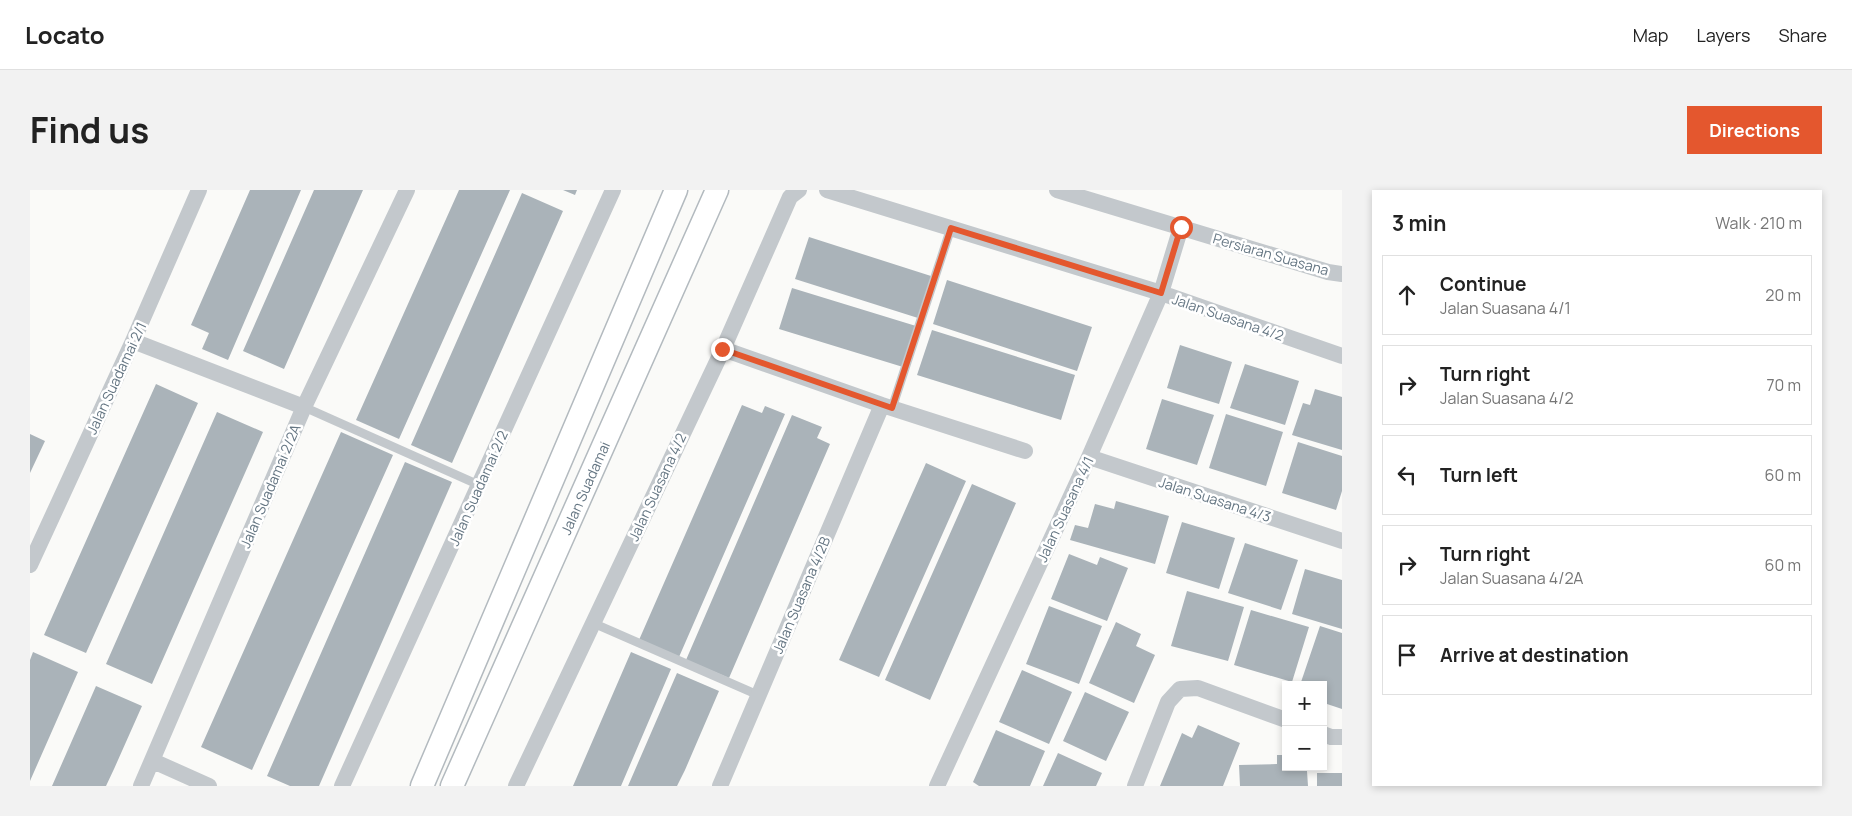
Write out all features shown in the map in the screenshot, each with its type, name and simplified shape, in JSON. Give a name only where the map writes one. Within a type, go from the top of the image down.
[{"type":"main road","points":[[422,786],[676,190]]},
{"type":"main road","name":"Jalan Suadamai","points":[[452,786],[717,190]]},
{"type":"street","name":"Jalan Suadamai 2/1","points":[[30,565],[134,341],[200,190]]},
{"type":"street","name":"Jalan Suadamai 2/2A","points":[[141,786],[304,407],[406,190]]},
{"type":"street","name":"Jalan Suadamai 2/2","points":[[342,786],[613,190]]},
{"type":"street","name":"Jalan Suasana 4/2","points":[[516,786],[722,349],[790,197],[799,190]]},
{"type":"street","name":"Jalan Suasana 4/2","points":[[827,190],[1161,293],[1342,356]]},
{"type":"street","name":"Persiaran Suasana","points":[[1056,190],[1328,272],[1342,274]]},
{"type":"street","name":"Jalan Suasana 4/1","points":[[937,786],[1089,457],[1161,293],[1181,227]]},
{"type":"street","points":[[134,341],[304,407]]},
{"type":"street","points":[[722,349],[887,407],[1024,451]]},
{"type":"street","name":"Jalan Suasana 4/2B","points":[[720,786],[758,695],[887,407]]},
{"type":"street","name":"Jalan Suasana 4/3","points":[[1089,457],[1342,540]]},
{"type":"street","points":[[1135,786],[1168,702],[1180,689],[1198,688],[1282,719]]},
{"type":"street","points":[[1327,735],[1342,737]]},
{"type":"street","points":[[153,760],[209,786]]},
{"type":"lane","points":[[887,407],[951,228]]},
{"type":"lane","points":[[304,407],[479,485]]},
{"type":"lane","points":[[593,623],[758,695]]},
{"type":"building","points":[[250,190],[301,190],[228,360],[202,349],[209,333],[191,325]]},
{"type":"building","points":[[314,190],[363,190],[284,369],[243,351]]},
{"type":"building","points":[[459,190],[510,190],[399,439],[356,420]]},
{"type":"building","points":[[563,190],[577,190],[575,195]]},
{"type":"building","points":[[522,193],[563,211],[452,463],[411,445]]},
{"type":"building","points":[[809,237],[931,276],[918,318],[795,279]]},
{"type":"building","points":[[947,280],[1092,327],[1077,371],[933,324]]},
{"type":"building","points":[[792,288],[916,326],[903,367],[779,329]]},
{"type":"building","points":[[932,330],[1075,375],[1061,420],[917,375]]},
{"type":"building","points":[[1180,345],[1232,362],[1219,404],[1167,388]]},
{"type":"building","points":[[1245,364],[1299,381],[1285,425],[1230,408]]},
{"type":"building","points":[[156,384],[198,403],[86,653],[44,635]]},
{"type":"building","points":[[1315,389],[1342,397],[1342,450],[1292,435],[1303,403],[1310,405]]},
{"type":"building","points":[[1162,399],[1214,415],[1197,465],[1146,449]]},
{"type":"building","points":[[742,405],[762,413],[765,406],[785,414],[679,657],[639,640]]},
{"type":"building","points":[[217,412],[263,432],[152,684],[106,664]]},
{"type":"building","points":[[1226,414],[1283,432],[1266,486],[1209,468]]},
{"type":"building","points":[[792,415],[822,427],[817,438],[830,444],[729,678],[686,660]]},
{"type":"building","points":[[341,432],[393,455],[252,770],[201,747]]},
{"type":"building","points":[[30,434],[45,441],[30,473]]},
{"type":"building","points":[[1298,442],[1342,456],[1342,491],[1336,510],[1282,493]]},
{"type":"building","points":[[405,462],[452,482],[319,786],[290,786],[267,776]]},
{"type":"building","points":[[926,463],[966,481],[879,677],[839,660]]},
{"type":"building","points":[[972,484],[1016,503],[930,700],[885,680]]},
{"type":"building","points":[[1116,501],[1169,516],[1155,564],[1070,540],[1075,525],[1088,528],[1095,504],[1114,509]]},
{"type":"building","points":[[1182,522],[1235,538],[1219,589],[1166,573]]},
{"type":"building","points":[[1245,543],[1298,560],[1281,610],[1228,593]]},
{"type":"building","points":[[1069,554],[1097,565],[1100,557],[1128,568],[1107,621],[1051,599]]},
{"type":"building","points":[[1305,569],[1342,580],[1342,629],[1292,614]]},
{"type":"building","points":[[1187,591],[1244,607],[1228,661],[1171,646]]},
{"type":"building","points":[[1049,606],[1102,626],[1079,684],[1026,664]]},
{"type":"building","points":[[1251,610],[1309,627],[1292,681],[1234,665]]},
{"type":"building","points":[[1116,622],[1141,634],[1136,646],[1155,655],[1134,703],[1089,683]]},
{"type":"building","points":[[1320,626],[1342,633],[1342,709],[1327,704],[1327,681],[1301,681]]},
{"type":"building","points":[[33,652],[78,672],[30,781],[30,660]]},
{"type":"building","points":[[631,652],[671,669],[621,786],[573,786]]},
{"type":"building","points":[[1022,670],[1072,692],[1049,744],[999,722]]},
{"type":"building","points":[[677,673],[719,691],[685,770],[677,786],[628,786]]},
{"type":"building","points":[[96,686],[142,706],[106,786],[52,786]]},
{"type":"building","points":[[1085,692],[1129,712],[1106,761],[1063,741]]},
{"type":"building","points":[[1198,725],[1240,743],[1223,786],[1160,786],[1182,733],[1192,738]]},
{"type":"building","points":[[996,730],[1045,751],[1030,786],[979,786],[973,782]]},
{"type":"building","points":[[1058,753],[1102,773],[1096,786],[1043,786]]},
{"type":"building","points":[[1277,755],[1282,755],[1282,771],[1307,771],[1308,786],[1240,786],[1239,765],[1277,764]]},
{"type":"building","points":[[1317,773],[1342,773],[1342,786],[1317,786]]},
{"type":"route","points":[[722,349],[892,408],[951,228],[1161,293],[1181,227]]}]
